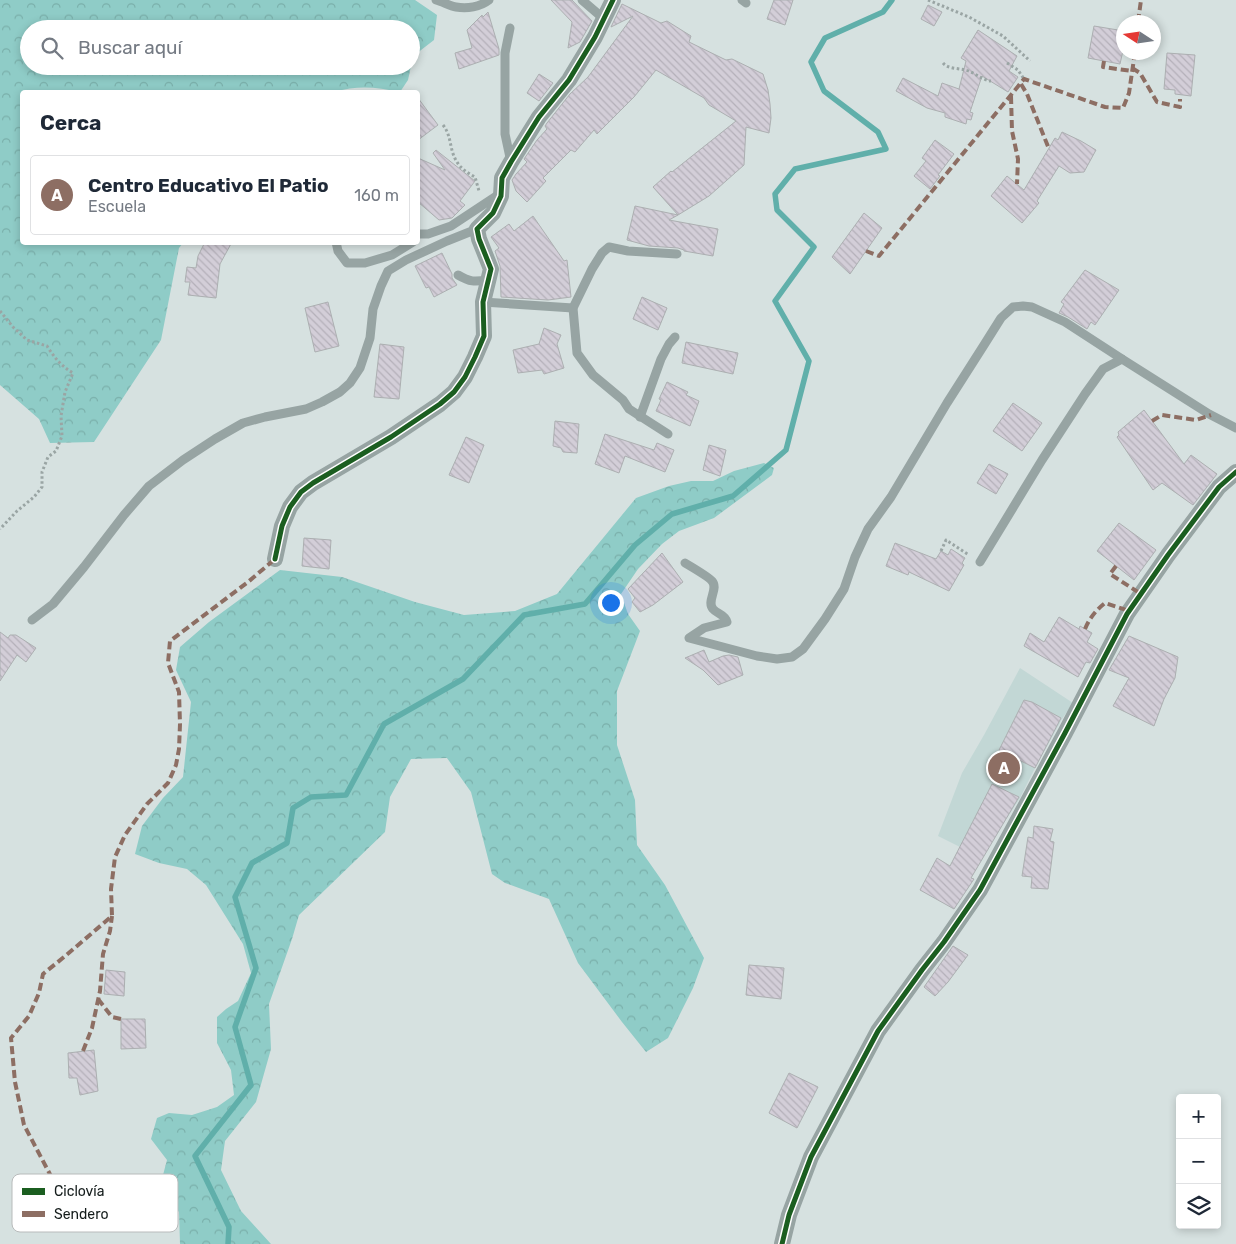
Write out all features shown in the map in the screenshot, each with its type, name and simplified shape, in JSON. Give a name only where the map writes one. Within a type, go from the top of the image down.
[{"type":"street","points":[[275,559],[282,526],[290,507],[301,492],[391,437],[440,404],[454,392],[465,377],[476,358],[484,336],[483,302],[491,269],[477,229],[493,214],[501,196],[502,178],[539,116],[569,80],[595,37],[613,0]]},
{"type":"street","points":[[782,1244],[788,1215],[811,1157],[878,1031],[980,890],[1127,614],[1219,487],[1236,472]]},
{"type":"lane","points":[[436,0],[456,7],[473,7],[486,3],[489,0]]},
{"type":"lane","points":[[582,0],[604,19]]},
{"type":"lane","points":[[510,28],[505,53],[505,134],[511,162]]},
{"type":"lane","points":[[420,239],[451,226],[501,193]]},
{"type":"lane","points":[[32,620],[53,604],[149,486],[183,460],[243,423],[306,409],[340,392],[350,383],[360,368],[370,338],[373,309],[380,286],[388,271],[406,260],[477,229]]},
{"type":"lane","points":[[420,234],[428,234]]},
{"type":"lane","points":[[337,245],[347,263],[365,263],[392,255],[408,245]]},
{"type":"lane","points":[[668,434],[629,409],[623,400],[593,375],[577,353],[574,308],[592,269],[602,253],[609,247],[677,254]]},
{"type":"lane","points":[[458,275],[473,282],[488,280]]},
{"type":"lane","points":[[483,302],[574,308]]},
{"type":"lane","points":[[684,563],[712,581],[714,587],[711,603],[713,609],[726,618],[727,622],[704,628],[689,638],[757,656],[777,659],[792,657],[803,649],[844,590],[855,557],[868,529],[891,497],[984,345],[1002,318],[1013,307],[1032,307],[1065,322],[1209,414],[1236,428]]},
{"type":"lane","points":[[640,417],[661,359],[675,337]]},
{"type":"lane","points":[[980,562],[1085,394],[1103,369],[1122,359]]},
{"type":"path","points":[[928,0],[969,17],[1003,36],[1030,61]]},
{"type":"path","points":[[1007,62],[1018,70],[1024,79]]},
{"type":"path","points":[[943,63],[946,67],[966,70],[991,81]]},
{"type":"path","points":[[443,125],[448,130],[456,161],[462,169],[475,177],[483,204]]},
{"type":"path","points":[[0,312],[27,340],[46,346],[54,358],[73,373],[65,392],[61,416],[62,436],[56,451],[48,457],[42,472],[42,487],[0,529]]},
{"type":"path","points":[[941,551],[946,540],[980,562]]},
{"type":"shaded area","points":[[1020,668],[1073,703],[1062,719],[1020,798],[992,841],[960,847],[938,836],[962,773]]},
{"type":"green space","points":[[0,0],[415,0],[437,15],[434,40],[420,51],[420,20],[20,20],[20,75],[409,75],[401,90],[351,88],[342,90],[20,90],[20,245],[181,245],[179,248],[161,340],[94,442],[50,443],[39,419],[0,385]]},
{"type":"green space","points":[[764,463],[774,468],[772,475],[714,518],[679,531],[662,544],[638,569],[621,594],[628,614],[640,631],[617,691],[617,745],[635,800],[637,845],[665,885],[704,958],[693,988],[668,1038],[646,1052],[578,963],[549,899],[505,883],[492,874],[471,792],[447,758],[411,759],[390,797],[385,832],[299,915],[269,1004],[271,1049],[256,1102],[225,1141],[221,1170],[241,1211],[271,1244],[180,1244],[178,1174],[163,1174],[167,1160],[151,1139],[157,1118],[169,1113],[192,1115],[217,1107],[234,1095],[231,1070],[217,1043],[217,1017],[238,1001],[251,973],[243,944],[206,885],[187,869],[159,863],[135,854],[142,826],[163,798],[183,777],[191,702],[176,670],[180,647],[209,622],[280,570],[342,577],[415,602],[464,615],[515,611],[557,594],[636,498],[669,486],[691,481],[713,481],[734,471]]},
{"type":"building","points":[[551,0],[572,0],[592,21],[580,42],[568,48],[572,22]]},
{"type":"building","points":[[774,0],[793,0],[785,25],[767,19]]},
{"type":"building","points":[[622,4],[661,23],[667,21],[691,36],[689,42],[726,60],[732,59],[763,74],[770,104],[769,133],[746,127],[744,165],[709,196],[678,215],[653,187],[736,121],[709,105],[704,98],[656,70],[634,97],[597,134],[594,130],[575,152],[571,150],[543,178],[546,181],[527,202],[516,191],[512,180],[527,162],[524,159],[547,129],[545,126],[547,123],[570,94],[588,77],[633,16],[611,27]]},
{"type":"building","points":[[928,5],[942,12],[934,26],[921,19]]},
{"type":"building","points":[[488,12],[499,55],[459,69],[455,53],[472,48],[467,30],[482,15],[483,17]]},
{"type":"building","points":[[1094,26],[1116,30],[1116,60],[1121,60],[1120,64],[1088,58]]},
{"type":"building","points":[[978,30],[1017,56],[1009,71],[1018,77],[1008,92],[982,76],[970,112],[973,113],[971,120],[967,119],[966,124],[945,117],[945,113],[927,108],[896,91],[903,78],[938,96],[942,83],[959,89],[966,61],[961,58]]},
{"type":"building","points":[[1167,53],[1195,55],[1191,96],[1175,94],[1175,90],[1164,89]]},
{"type":"building","points":[[539,74],[553,83],[539,101],[527,93]]},
{"type":"building","points":[[420,101],[438,125],[420,138]]},
{"type":"building","points":[[1062,132],[1096,150],[1084,172],[1070,173],[1059,166],[1037,201],[1039,203],[1022,223],[991,196],[1007,176],[1024,190],[1055,138],[1058,140]]},
{"type":"building","points":[[935,140],[954,154],[930,189],[914,176],[926,161],[922,158]]},
{"type":"building","points":[[436,150],[475,181],[460,201],[465,205],[452,218],[439,220],[420,204],[420,159],[445,170],[433,153]]},
{"type":"building","points":[[635,206],[678,215],[669,220],[718,229],[713,256],[684,251],[678,248],[649,246],[627,240]]},
{"type":"building","points":[[864,213],[882,228],[850,274],[832,257]]},
{"type":"building","points":[[533,216],[564,261],[567,260],[571,297],[548,300],[501,297],[500,266],[495,251],[499,248],[491,237],[509,224],[514,231]]},
{"type":"building","points":[[204,245],[230,245],[220,264],[216,298],[188,295],[190,282],[185,282],[187,267],[196,268],[198,256]]},
{"type":"building","points":[[442,253],[452,278],[457,285],[434,297],[429,287],[426,288],[415,266]]},
{"type":"building","points":[[1085,270],[1119,290],[1095,325],[1091,322],[1087,329],[1059,313],[1064,304],[1061,302]]},
{"type":"building","points":[[642,297],[667,308],[658,330],[633,319]]},
{"type":"building","points":[[328,302],[339,346],[315,352],[305,308]]},
{"type":"building","points":[[544,328],[561,335],[557,344],[564,368],[544,374],[542,370],[518,373],[513,350],[539,344]]},
{"type":"building","points":[[686,342],[738,353],[733,374],[682,363]]},
{"type":"building","points":[[380,344],[404,347],[399,399],[374,397]]},
{"type":"building","points":[[667,382],[688,392],[686,395],[699,401],[690,426],[656,411]]},
{"type":"building","points":[[1013,403],[1042,423],[1022,451],[993,431]]},
{"type":"building","points":[[1144,410],[1184,464],[1191,455],[1217,474],[1193,505],[1162,483],[1153,490],[1117,437],[1119,435],[1118,432]]},
{"type":"building","points":[[555,421],[579,424],[577,453],[563,452],[561,448],[553,446]]},
{"type":"building","points":[[605,434],[654,450],[657,443],[674,450],[665,472],[625,456],[619,473],[595,464]]},
{"type":"building","points":[[466,437],[484,445],[469,483],[449,475]]},
{"type":"building","points":[[709,445],[726,450],[720,476],[703,470]]},
{"type":"building","points":[[989,464],[1008,474],[996,494],[977,483]]},
{"type":"building","points":[[1119,523],[1156,550],[1134,580],[1097,551]]},
{"type":"building","points":[[304,538],[331,540],[329,569],[302,566]]},
{"type":"building","points":[[895,543],[936,559],[941,551],[948,555],[951,549],[965,558],[962,563],[964,565],[949,591],[909,572],[908,575],[886,566]]},
{"type":"building","points":[[662,553],[683,582],[653,605],[640,612],[632,602],[635,598],[628,589]]},
{"type":"building","points":[[1059,617],[1079,629],[1080,626],[1092,633],[1087,642],[1098,649],[1090,663],[1086,662],[1078,677],[1024,646],[1030,633],[1044,642]]},
{"type":"building","points":[[0,632],[8,638],[10,635],[16,635],[36,648],[26,662],[17,655],[0,681]]},
{"type":"building","points":[[1129,636],[1178,657],[1175,678],[1164,699],[1154,726],[1113,706],[1129,678],[1109,670]]},
{"type":"building","points":[[704,650],[709,662],[723,656],[738,657],[743,675],[718,685],[703,670],[685,658]]},
{"type":"building","points":[[1024,700],[1032,702],[1061,718],[1035,768],[999,750]]},
{"type":"building","points":[[992,784],[1019,797],[971,878],[974,879],[954,909],[920,890],[937,858],[950,866]]},
{"type":"building","points":[[1034,826],[1053,829],[1050,841],[1054,842],[1048,889],[1031,888],[1032,877],[1022,876],[1028,837],[1033,838]]},
{"type":"building","points":[[953,946],[968,955],[935,996],[924,987]]},
{"type":"building","points":[[749,965],[784,968],[781,999],[746,995]]},
{"type":"building","points":[[106,970],[125,972],[124,996],[104,994]]},
{"type":"building","points":[[121,1019],[145,1019],[146,1048],[121,1049]]},
{"type":"building","points":[[94,1050],[98,1091],[80,1095],[77,1078],[69,1078],[68,1053]]},
{"type":"building","points":[[789,1073],[818,1087],[797,1128],[769,1113]]},
{"type":"waterway","points":[[228,1244],[229,1227],[195,1156],[251,1085],[235,1027],[256,968],[235,897],[252,863],[287,843],[293,808],[311,797],[346,795],[384,724],[463,679],[524,615],[585,604],[635,545],[672,514],[733,496],[786,450],[809,361],[775,301],[814,247],[777,210],[775,194],[795,169],[886,149],[878,132],[824,91],[811,62],[825,38],[883,12],[892,0]]},
{"type":"marked path","points":[[1139,15],[1141,0]]},
{"type":"marked path","points":[[866,251],[879,256],[1024,79],[1105,107],[1123,108],[1129,93],[1134,60]]},
{"type":"marked path","points":[[1104,61],[1103,67],[1132,71]]},
{"type":"marked path","points":[[1132,68],[1140,73],[1157,102],[1180,107],[1180,99]]},
{"type":"marked path","points":[[1021,84],[1027,94],[1049,149]]},
{"type":"marked path","points":[[1011,96],[1012,131],[1018,159],[1017,184]]},
{"type":"marked path","points":[[1152,421],[1162,415],[1196,420],[1211,415]]},
{"type":"marked path","points":[[50,1174],[24,1125],[15,1082],[11,1038],[29,1016],[39,993],[43,974],[112,916],[111,889],[115,857],[125,835],[147,804],[168,783],[176,765],[179,749],[179,692],[168,663],[170,641],[248,582],[275,559]]},
{"type":"marked path","points":[[1116,566],[1110,574],[1141,594]]},
{"type":"marked path","points":[[1085,629],[1093,615],[1105,603],[1129,611]]},
{"type":"marked path","points":[[83,1051],[92,1028],[100,991],[103,954],[110,931],[112,916]]},
{"type":"marked path","points":[[98,999],[112,1017],[121,1019]]},
{"type":"cycle path","points":[[275,559],[282,526],[290,507],[301,492],[391,437],[440,404],[454,392],[465,377],[484,336],[483,302],[491,269],[477,229],[493,213],[501,196],[502,178],[511,162],[539,117],[569,80],[595,37],[613,0]]},
{"type":"cycle path","points":[[782,1244],[789,1215],[811,1157],[878,1031],[980,890],[1127,614],[1219,487],[1236,472]]},
{"type":"place","name":"Centro Educativo El Patio","points":[[1004,768]]}]
